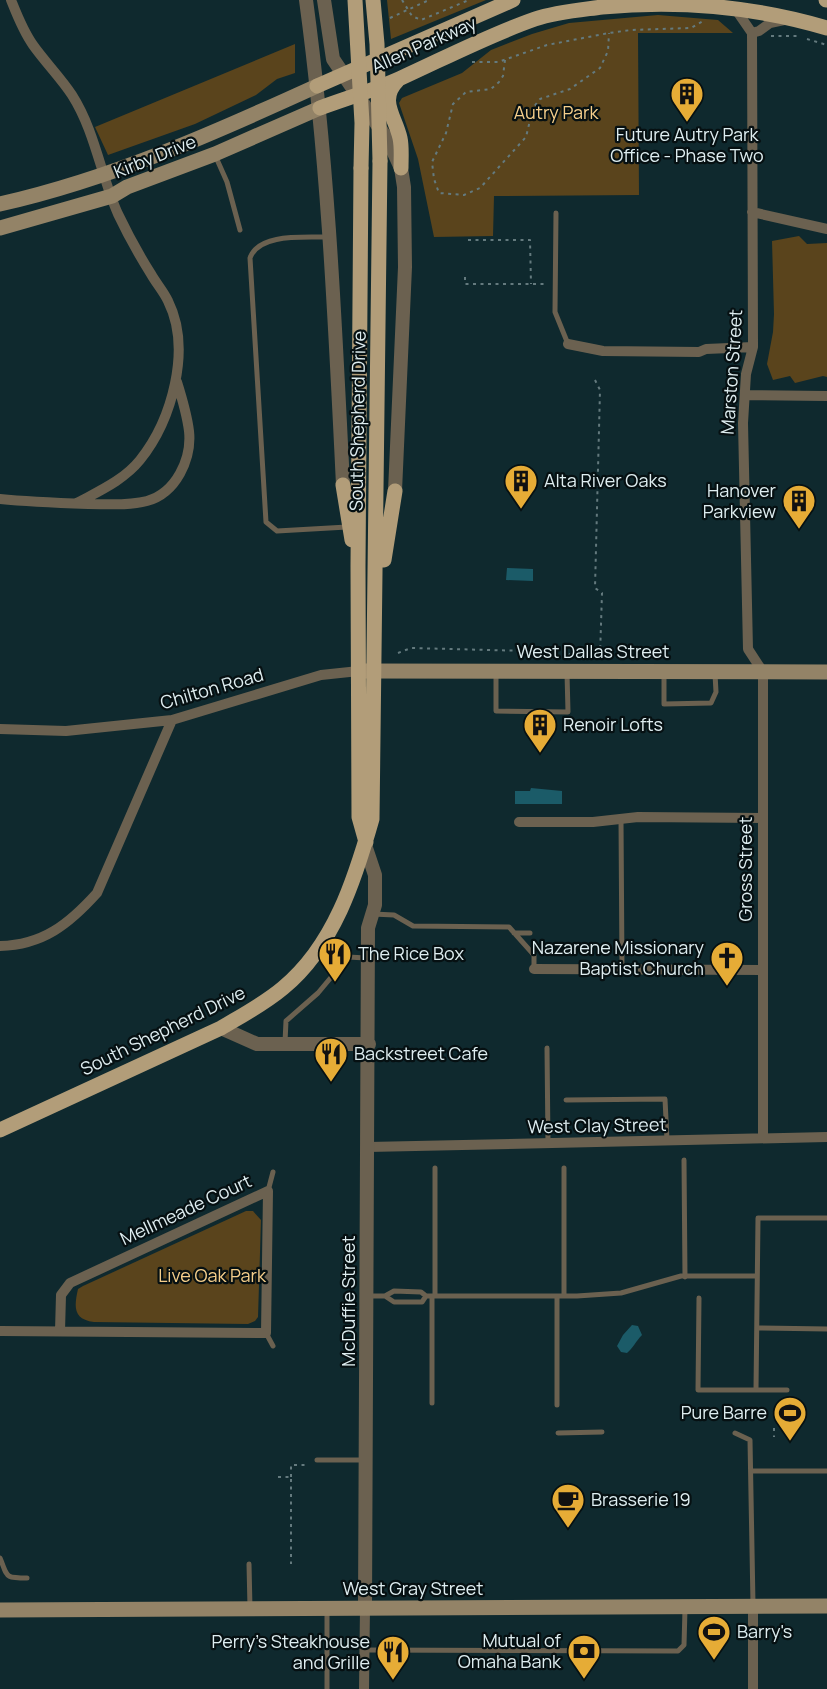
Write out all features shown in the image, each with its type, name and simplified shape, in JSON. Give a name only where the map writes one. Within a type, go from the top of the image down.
[{"type":"main road","name":"South Shepherd Drive","points":[[355,0],[362,123],[358,566],[367,671]]},
{"type":"main road","name":"South Shepherd Drive","points":[[0,1131],[221,1028],[255,1009],[285,987],[312,957],[330,932],[343,908],[365,843],[359,818],[367,671],[376,608],[380,160],[377,44],[373,0]]},
{"type":"main road","name":"Allen Parkway","points":[[317,86],[513,0]]},
{"type":"main road","name":"Allen Parkway","points":[[320,108],[399,79],[502,32],[558,14],[657,3],[734,7],[827,28]]},
{"type":"main road","points":[[399,79],[391,87],[388,95],[389,105],[401,140],[401,168]]},
{"type":"main road","name":"Kirby Drive","points":[[0,204],[38,195],[104,174],[194,141],[317,86]]},
{"type":"main road","name":"Kirby Drive","points":[[0,228],[111,196],[127,187],[215,154],[320,108]]},
{"type":"main road","points":[[343,485],[358,566]]},
{"type":"main road","points":[[376,608],[395,491]]},
{"type":"main road","name":"West Dallas Street","points":[[367,671],[827,672]]},
{"type":"main road","name":"West Gray Street","points":[[0,1610],[827,1606]]},
{"type":"street","points":[[11,0],[32,43],[73,96],[86,123],[111,196],[132,243],[169,302],[176,328],[177,379],[169,407],[149,447],[139,461],[124,475],[77,504]]},
{"type":"street","points":[[306,0],[320,108],[331,237],[343,485]]},
{"type":"street","points":[[324,0],[332,54],[342,75],[389,142],[401,168],[404,187],[405,267],[395,491]]},
{"type":"street","points":[[734,7],[752,33],[770,23],[795,19]]},
{"type":"street","name":"Marston Street","points":[[752,33],[753,348],[746,374],[743,423],[748,649],[763,672]]},
{"type":"street","points":[[752,213],[827,229]]},
{"type":"street","points":[[568,345],[603,351],[699,352],[706,349],[753,348]]},
{"type":"street","points":[[0,499],[120,505],[147,501],[159,496],[171,487],[182,470],[188,452],[189,432],[177,379]]},
{"type":"street","points":[[745,395],[827,396]]},
{"type":"street","name":"Chilton Road","points":[[0,729],[66,731],[172,720],[321,675],[367,671]]},
{"type":"street","name":"Gross Street","points":[[763,672],[763,1138]]},
{"type":"street","points":[[0,946],[37,939],[60,929],[97,893],[172,720]]},
{"type":"street","points":[[519,822],[593,822],[621,818],[763,818]]},
{"type":"street","name":"McDuffie Street","points":[[364,1689],[368,928],[375,905],[375,875],[365,843]]},
{"type":"street","points":[[534,969],[763,970]]},
{"type":"street","points":[[221,1028],[256,1044],[369,1044]]},
{"type":"street","name":"West Clay Street","points":[[368,1147],[827,1137]]},
{"type":"street","name":"Mellmeade Court","points":[[60,1331],[61,1295],[70,1282],[268,1191],[266,1333]]},
{"type":"street","points":[[0,1331],[266,1333]]},
{"type":"street","points":[[753,1606],[753,1689]]},
{"type":"lane","points":[[215,154],[227,182],[240,230]]},
{"type":"lane","points":[[556,213],[555,312],[568,345]]},
{"type":"lane","points":[[331,237],[275,239],[260,244],[253,250],[250,258],[266,522],[277,531],[349,527]]},
{"type":"lane","points":[[496,671],[496,711],[568,712],[567,672]]},
{"type":"lane","points":[[664,672],[664,704],[711,703],[716,692],[715,672]]},
{"type":"lane","points":[[621,818],[622,969]]},
{"type":"lane","points":[[373,914],[394,915],[413,926],[509,927],[534,955],[534,969]]},
{"type":"lane","points":[[514,933],[530,933]]},
{"type":"lane","points":[[285,1044],[286,1021],[318,993],[348,957],[369,958]]},
{"type":"lane","points":[[547,1048],[548,1143]]},
{"type":"lane","points":[[567,1100],[665,1099],[667,1141]]},
{"type":"lane","points":[[684,1160],[685,1276]]},
{"type":"lane","points":[[432,1403],[431,1296],[435,1168]]},
{"type":"lane","points":[[557,1405],[564,1168]]},
{"type":"lane","points":[[268,1191],[273,1172]]},
{"type":"lane","points":[[756,1390],[758,1218],[827,1218]]},
{"type":"lane","points":[[367,1296],[385,1296],[394,1292],[420,1292],[431,1296],[561,1296],[621,1293],[685,1276],[757,1276]]},
{"type":"lane","points":[[385,1296],[394,1302],[422,1302],[431,1296]]},
{"type":"lane","points":[[699,1298],[698,1390],[787,1390]]},
{"type":"lane","points":[[757,1328],[827,1329]]},
{"type":"lane","points":[[266,1333],[273,1346]]},
{"type":"lane","points":[[558,1433],[602,1432]]},
{"type":"lane","points":[[735,1433],[750,1440],[753,1606]]},
{"type":"lane","points":[[317,1460],[366,1460]]},
{"type":"lane","points":[[751,1471],[827,1471]]},
{"type":"lane","points":[[0,1558],[6,1575],[11,1578],[27,1578]]},
{"type":"lane","points":[[249,1564],[250,1609]]},
{"type":"lane","points":[[364,1650],[678,1651],[684,1645],[686,1606]]},
{"type":"lane","points":[[327,1608],[327,1689]]},
{"type":"path","points":[[402,0],[408,11],[416,19],[421,20],[469,0]]},
{"type":"path","points":[[390,18],[429,0]]},
{"type":"path","points":[[471,62],[498,62],[547,45],[609,33],[691,28],[709,18]]},
{"type":"path","points":[[505,60],[503,76],[499,82],[491,88],[466,93],[453,104],[446,133],[432,162],[439,194],[464,195],[480,188],[526,137],[533,108],[540,99],[570,88],[600,68],[608,51],[609,33]]},
{"type":"path","points":[[764,35],[801,37],[827,45]]},
{"type":"path","points":[[468,240],[530,240],[531,284]]},
{"type":"path","points":[[465,277],[465,284],[555,285]]},
{"type":"path","points":[[596,380],[600,390],[596,588],[602,593],[600,656]]},
{"type":"path","points":[[398,653],[411,648],[567,652]]},
{"type":"path","points":[[774,1428],[774,1437]]},
{"type":"path","points":[[291,1564],[291,1465],[317,1465],[317,1460]]},
{"type":"path","points":[[278,1477],[291,1477]]},
{"type":"green space","points":[[387,0],[486,0],[391,39]]},
{"type":"green space","name":"Autry Park","points":[[658,15],[718,20],[733,33],[638,33],[639,195],[494,196],[493,236],[434,237],[418,159],[399,103],[402,98],[462,73],[491,50],[532,34],[569,23]]},
{"type":"green space","points":[[295,44],[295,73],[277,79],[256,95],[195,124],[108,155],[95,127]]},
{"type":"green space","points":[[799,236],[807,244],[827,243],[827,377],[795,383],[790,376],[773,380],[767,364],[774,314],[772,241]]},
{"type":"green space","name":"Live Oak Park","points":[[246,1211],[253,1211],[261,1220],[258,1317],[255,1321],[248,1324],[94,1322],[79,1315],[76,1307],[78,1289]]},
{"type":"water","points":[[507,568],[533,569],[533,581],[506,580]]},
{"type":"water","points":[[531,788],[562,791],[562,804],[515,804],[515,791],[530,791]]},
{"type":"water","points":[[632,1325],[638,1326],[642,1335],[627,1353],[621,1352],[617,1346]]},
{"type":"place","name":"Future Autry Park Office - Phase Two","points":[[687,123]]},
{"type":"place","name":"Alta River Oaks","points":[[521,510]]},
{"type":"place","name":"Hanover Parkview","points":[[799,530]]},
{"type":"place","name":"Renoir Lofts","points":[[540,754]]},
{"type":"place","name":"The Rice Box","points":[[335,983]]},
{"type":"place","name":"Nazarene Missionary Baptist Church","points":[[727,987]]},
{"type":"place","name":"Backstreet Cafe","points":[[331,1083]]},
{"type":"place","name":"Pure Barre","points":[[790,1442]]},
{"type":"place","name":"Brasserie 19","points":[[568,1529]]},
{"type":"place","name":"Barry's","points":[[714,1661]]},
{"type":"place","name":"Mutual of Omaha Bank","points":[[584,1680]]},
{"type":"place","name":"Perry's Steakhouse and Grille","points":[[393,1681]]}]
